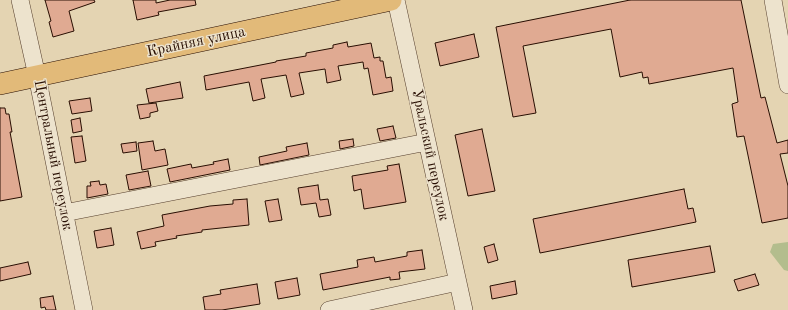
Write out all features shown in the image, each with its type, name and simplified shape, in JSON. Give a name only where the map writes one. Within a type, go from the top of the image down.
[{"type":"main road","name":"Крайняя улица","points":[[0,84],[391,0]]},
{"type":"street","name":"Центральный переулок","points":[[20,0],[37,76],[84,310]]},
{"type":"street","name":"Уральский переулок","points":[[396,0],[464,310]]},
{"type":"street","points":[[773,0],[788,85]]},
{"type":"street","points":[[64,213],[427,142]]},
{"type":"street","points":[[329,310],[458,282]]},
{"type":"green space","points":[[788,242],[788,271],[784,270],[770,252],[773,244]]},
{"type":"building","points":[[45,0],[94,0],[95,2],[69,11],[74,31],[53,37],[49,22],[51,21]]},
{"type":"building","points":[[133,0],[156,0],[156,3],[170,0],[195,0],[196,5],[158,12],[159,15],[137,20]]},
{"type":"building","points":[[630,0],[741,0],[761,98],[765,97],[777,143],[788,140],[788,153],[780,154],[788,186],[788,218],[762,223],[744,136],[737,137],[732,104],[738,102],[733,68],[649,84],[648,77],[643,78],[642,72],[620,77],[611,29],[523,46],[536,113],[513,117],[496,27]]},
{"type":"building","points":[[474,34],[479,57],[440,66],[435,43]]},
{"type":"building","points":[[347,42],[348,47],[371,43],[374,58],[380,57],[380,61],[383,61],[386,78],[391,77],[393,91],[373,95],[368,68],[364,69],[363,62],[338,66],[341,80],[327,83],[325,69],[299,73],[304,94],[291,97],[286,75],[261,79],[265,98],[253,101],[249,82],[206,90],[204,76],[306,56],[306,53],[333,48],[333,45]]},
{"type":"building","points":[[180,82],[183,98],[149,103],[146,89]]},
{"type":"building","points":[[90,98],[92,111],[72,114],[69,101]]},
{"type":"building","points":[[156,103],[158,111],[150,113],[150,117],[140,119],[137,105]]},
{"type":"building","points":[[0,108],[5,108],[6,114],[9,114],[12,132],[10,132],[22,197],[0,201]]},
{"type":"building","points":[[80,118],[82,131],[73,133],[71,120]]},
{"type":"building","points":[[393,126],[396,138],[380,141],[377,129]]},
{"type":"building","points":[[482,129],[495,191],[468,196],[455,135]]},
{"type":"building","points":[[82,136],[86,161],[75,163],[71,137]]},
{"type":"building","points":[[353,139],[354,146],[340,149],[339,141]]},
{"type":"building","points":[[153,141],[155,151],[165,149],[168,165],[142,170],[138,143]]},
{"type":"building","points":[[136,142],[137,151],[123,153],[121,144]]},
{"type":"building","points":[[307,143],[309,155],[260,165],[259,157],[287,151],[286,147]]},
{"type":"building","points":[[228,159],[230,170],[170,182],[167,169],[191,164],[192,168],[214,164],[213,162]]},
{"type":"building","points":[[399,164],[406,202],[364,209],[361,189],[354,191],[352,176],[388,170],[387,166]]},
{"type":"building","points":[[148,171],[151,186],[129,190],[126,175]]},
{"type":"building","points":[[99,181],[100,185],[106,184],[108,194],[87,198],[87,186],[91,186],[90,182]]},
{"type":"building","points":[[318,185],[320,200],[328,199],[331,215],[319,217],[316,203],[301,205],[298,188]]},
{"type":"building","points":[[684,189],[688,209],[693,208],[696,222],[540,253],[533,219]]},
{"type":"building","points":[[247,199],[249,225],[202,230],[202,232],[176,236],[177,238],[155,242],[156,246],[141,249],[137,232],[164,226],[162,215],[210,206],[233,204],[233,200]]},
{"type":"building","points":[[278,199],[282,220],[269,222],[265,201]]},
{"type":"building","points":[[111,228],[114,245],[97,248],[94,231]]},
{"type":"building","points":[[494,244],[498,260],[488,263],[484,247]]},
{"type":"building","points":[[710,246],[715,272],[632,287],[628,260]]},
{"type":"building","points":[[422,250],[425,269],[399,272],[400,279],[390,280],[390,277],[323,290],[320,274],[358,267],[357,260],[374,257],[375,262],[407,256],[407,252]]},
{"type":"building","points":[[28,262],[31,274],[0,281],[0,268]]},
{"type":"building","points":[[755,274],[759,285],[738,291],[734,280]]},
{"type":"building","points":[[297,278],[300,295],[278,299],[275,282]]},
{"type":"building","points":[[515,281],[517,294],[492,299],[490,286]]},
{"type":"building","points":[[257,284],[260,304],[222,310],[205,310],[203,297],[221,294],[220,290]]},
{"type":"building","points":[[53,296],[56,310],[46,310],[45,307],[41,308],[40,298]]}]
